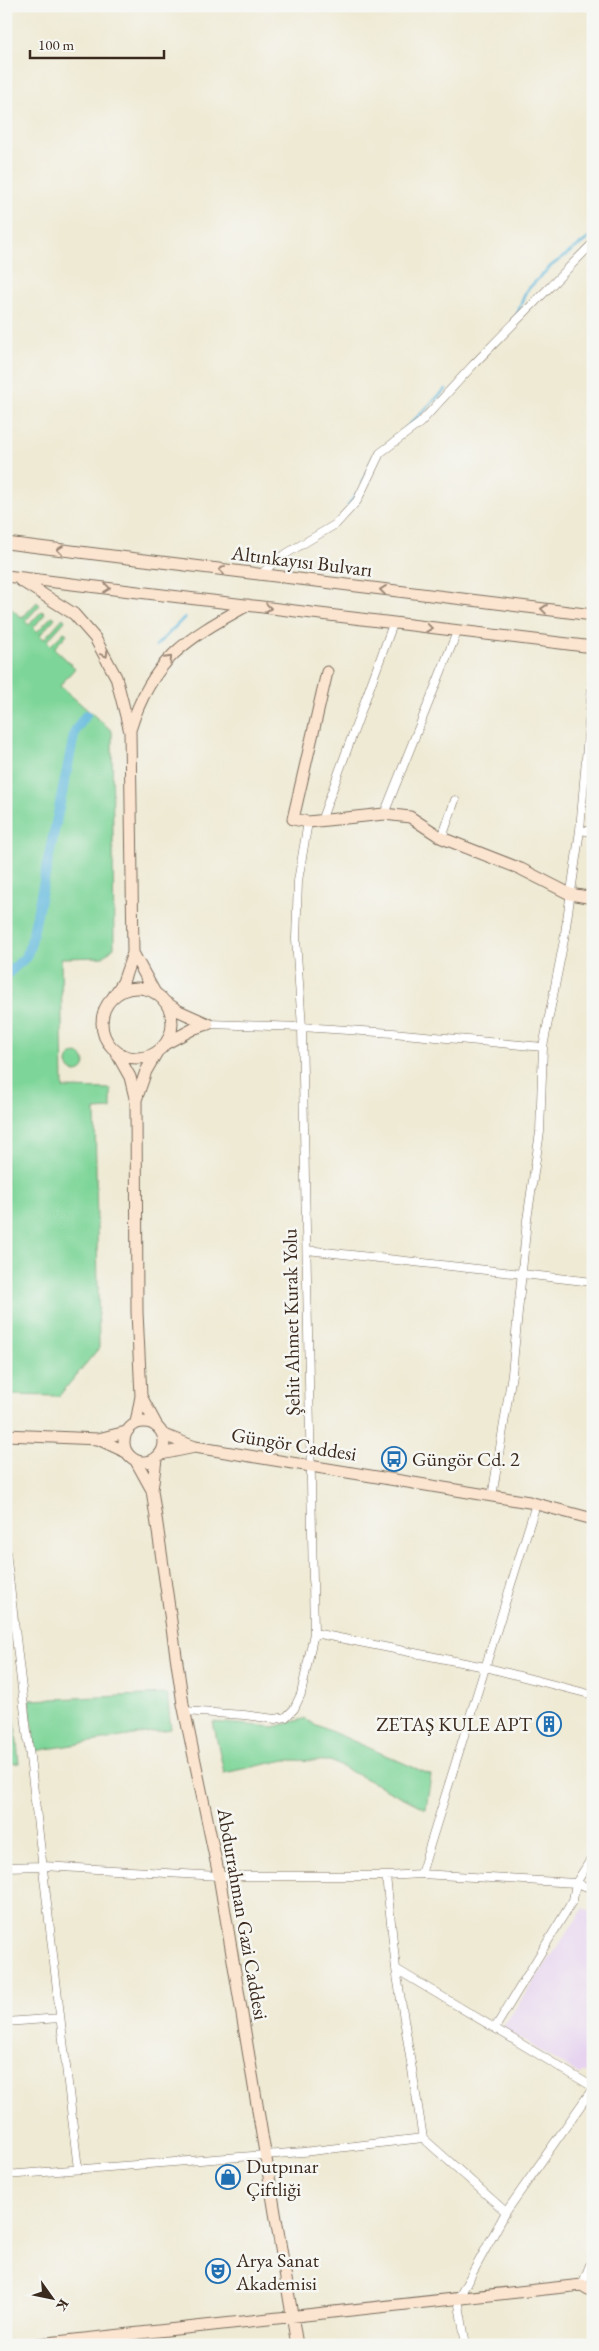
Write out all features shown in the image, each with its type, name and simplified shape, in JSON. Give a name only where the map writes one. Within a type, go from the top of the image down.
[{"type":"street","points":[[260,575],[279,558],[336,524],[357,501],[380,453],[420,423],[474,364],[593,243]]},
{"type":"street","name":"Altınkayısı Bulvarı","points":[[6,543],[593,615]]},
{"type":"street","points":[[11,577],[593,647]]},
{"type":"street","points":[[11,577],[74,614],[95,638],[116,676],[130,732],[133,953],[123,982],[104,1011],[102,1023],[106,1039],[126,1067],[136,1102],[137,1312],[141,1396],[136,1423]]},
{"type":"street","points":[[130,732],[143,693],[171,656],[208,628],[248,606]]},
{"type":"street","points":[[321,820],[393,624]]},
{"type":"street","points":[[384,814],[457,632]]},
{"type":"street","points":[[327,672],[293,820],[308,822],[384,814],[410,817],[442,838],[521,869],[570,894],[593,898]]},
{"type":"street","points":[[492,1496],[512,1374],[527,1220],[540,1132],[543,1047],[564,940],[580,830],[593,675]]},
{"type":"street","points":[[442,838],[455,800]]},
{"type":"street","name":"Şehit Ahmet Kurak Yolu","points":[[184,1711],[244,1715],[275,1720],[286,1717],[294,1709],[300,1694],[314,1633],[309,1465],[302,1027],[296,939],[298,880],[308,822]]},
{"type":"street","points":[[580,830],[593,832]]},
{"type":"street","points":[[133,953],[155,993],[179,1011],[208,1024]]},
{"type":"street","points":[[110,1000],[120,992],[132,988],[144,989],[155,993]]},
{"type":"street","points":[[136,1102],[146,1071],[170,1035],[172,1024],[170,1012],[164,1001]]},
{"type":"street","points":[[116,1052],[136,1059],[147,1057],[195,1028],[208,1024],[302,1027],[393,1033],[543,1047]]},
{"type":"street","points":[[307,1250],[593,1282]]},
{"type":"street","points":[[98,1439],[126,1452],[136,1461],[143,1462],[158,1457],[165,1442],[164,1435],[141,1396]]},
{"type":"street","points":[[6,1434],[98,1439],[126,1432],[136,1423],[142,1421],[156,1424]]},
{"type":"street","points":[[126,1432],[124,1439],[126,1452]]},
{"type":"street","name":"Güngör Caddesi","points":[[164,1435],[195,1447],[492,1496],[536,1504],[593,1519]]},
{"type":"street","name":"Güngör Caddesi","points":[[158,1457],[195,1447]]},
{"type":"street","name":"Abdurrahman Gazi Caddesi","points":[[158,1457],[152,1490],[184,1711],[219,1876],[298,2345]]},
{"type":"street","name":"Abdurrahman Gazi Caddesi","points":[[136,1461],[152,1490]]},
{"type":"street","points":[[421,1874],[536,1504]]},
{"type":"street","points":[[6,1552],[8,1593],[43,1866],[78,2169]]},
{"type":"street","points":[[314,1633],[485,1667],[593,1695]]},
{"type":"street","points":[[495,2028],[573,1900],[576,1883],[593,1856]]},
{"type":"street","points":[[6,1867],[43,1866],[219,1876],[386,1876],[421,1874],[576,1883],[593,1889]]},
{"type":"street","points":[[386,1876],[396,1969],[423,2138],[506,2212]]},
{"type":"street","points":[[396,1969],[593,2088],[506,2212],[458,2299],[466,2345]]},
{"type":"street","points":[[6,2022],[60,2018]]},
{"type":"street","points":[[6,2175],[266,2155],[423,2138]]},
{"type":"street","points":[[582,2284],[593,2257]]},
{"type":"street","points":[[29,2345],[582,2284],[593,2292]]},
{"type":"shaded area","points":[[584,1908],[593,1912],[593,2066],[590,2071],[579,2074],[502,2028]]},
{"type":"green space","points":[[37,602],[40,605],[25,621],[29,625],[42,611],[45,614],[33,628],[37,632],[52,616],[55,618],[40,635],[44,639],[63,618],[65,621],[47,641],[51,645],[64,632],[67,634],[54,648],[75,668],[60,686],[112,731],[114,947],[103,957],[61,958],[63,1088],[111,1089],[111,1109],[95,1110],[99,1348],[59,1396],[6,1395],[6,604],[22,618]]},
{"type":"green space","points":[[76,1054],[82,1057],[85,1063],[82,1069],[76,1072],[70,1069],[67,1063],[70,1057]]},
{"type":"green space","points":[[167,1694],[171,1729],[35,1751],[29,1700]]},
{"type":"green space","points":[[6,1714],[14,1714],[19,1763],[6,1764]]},
{"type":"green space","points":[[303,1719],[431,1775],[426,1809],[330,1761],[285,1760],[224,1773],[213,1722],[274,1727]]},
{"type":"waterway","points":[[516,317],[526,291],[551,266],[593,235]]},
{"type":"waterway","points":[[402,432],[446,389]]},
{"type":"waterway","points":[[362,482],[374,457]]},
{"type":"waterway","points":[[348,505],[357,493]]},
{"type":"waterway","points":[[156,646],[185,617]]},
{"type":"waterway","points":[[6,975],[26,957],[31,943],[75,731],[86,715]]},
{"type":"place","name":"Güngör Cd. 2","points":[[394,1459]]},
{"type":"place","name":"ZETAŞ KULE APT","points":[[549,1724]]},
{"type":"place","name":"Dutpınar Çiftliği","points":[[228,2177]]},
{"type":"place","name":"Arya Sanat Akademisi","points":[[218,2271]]}]
